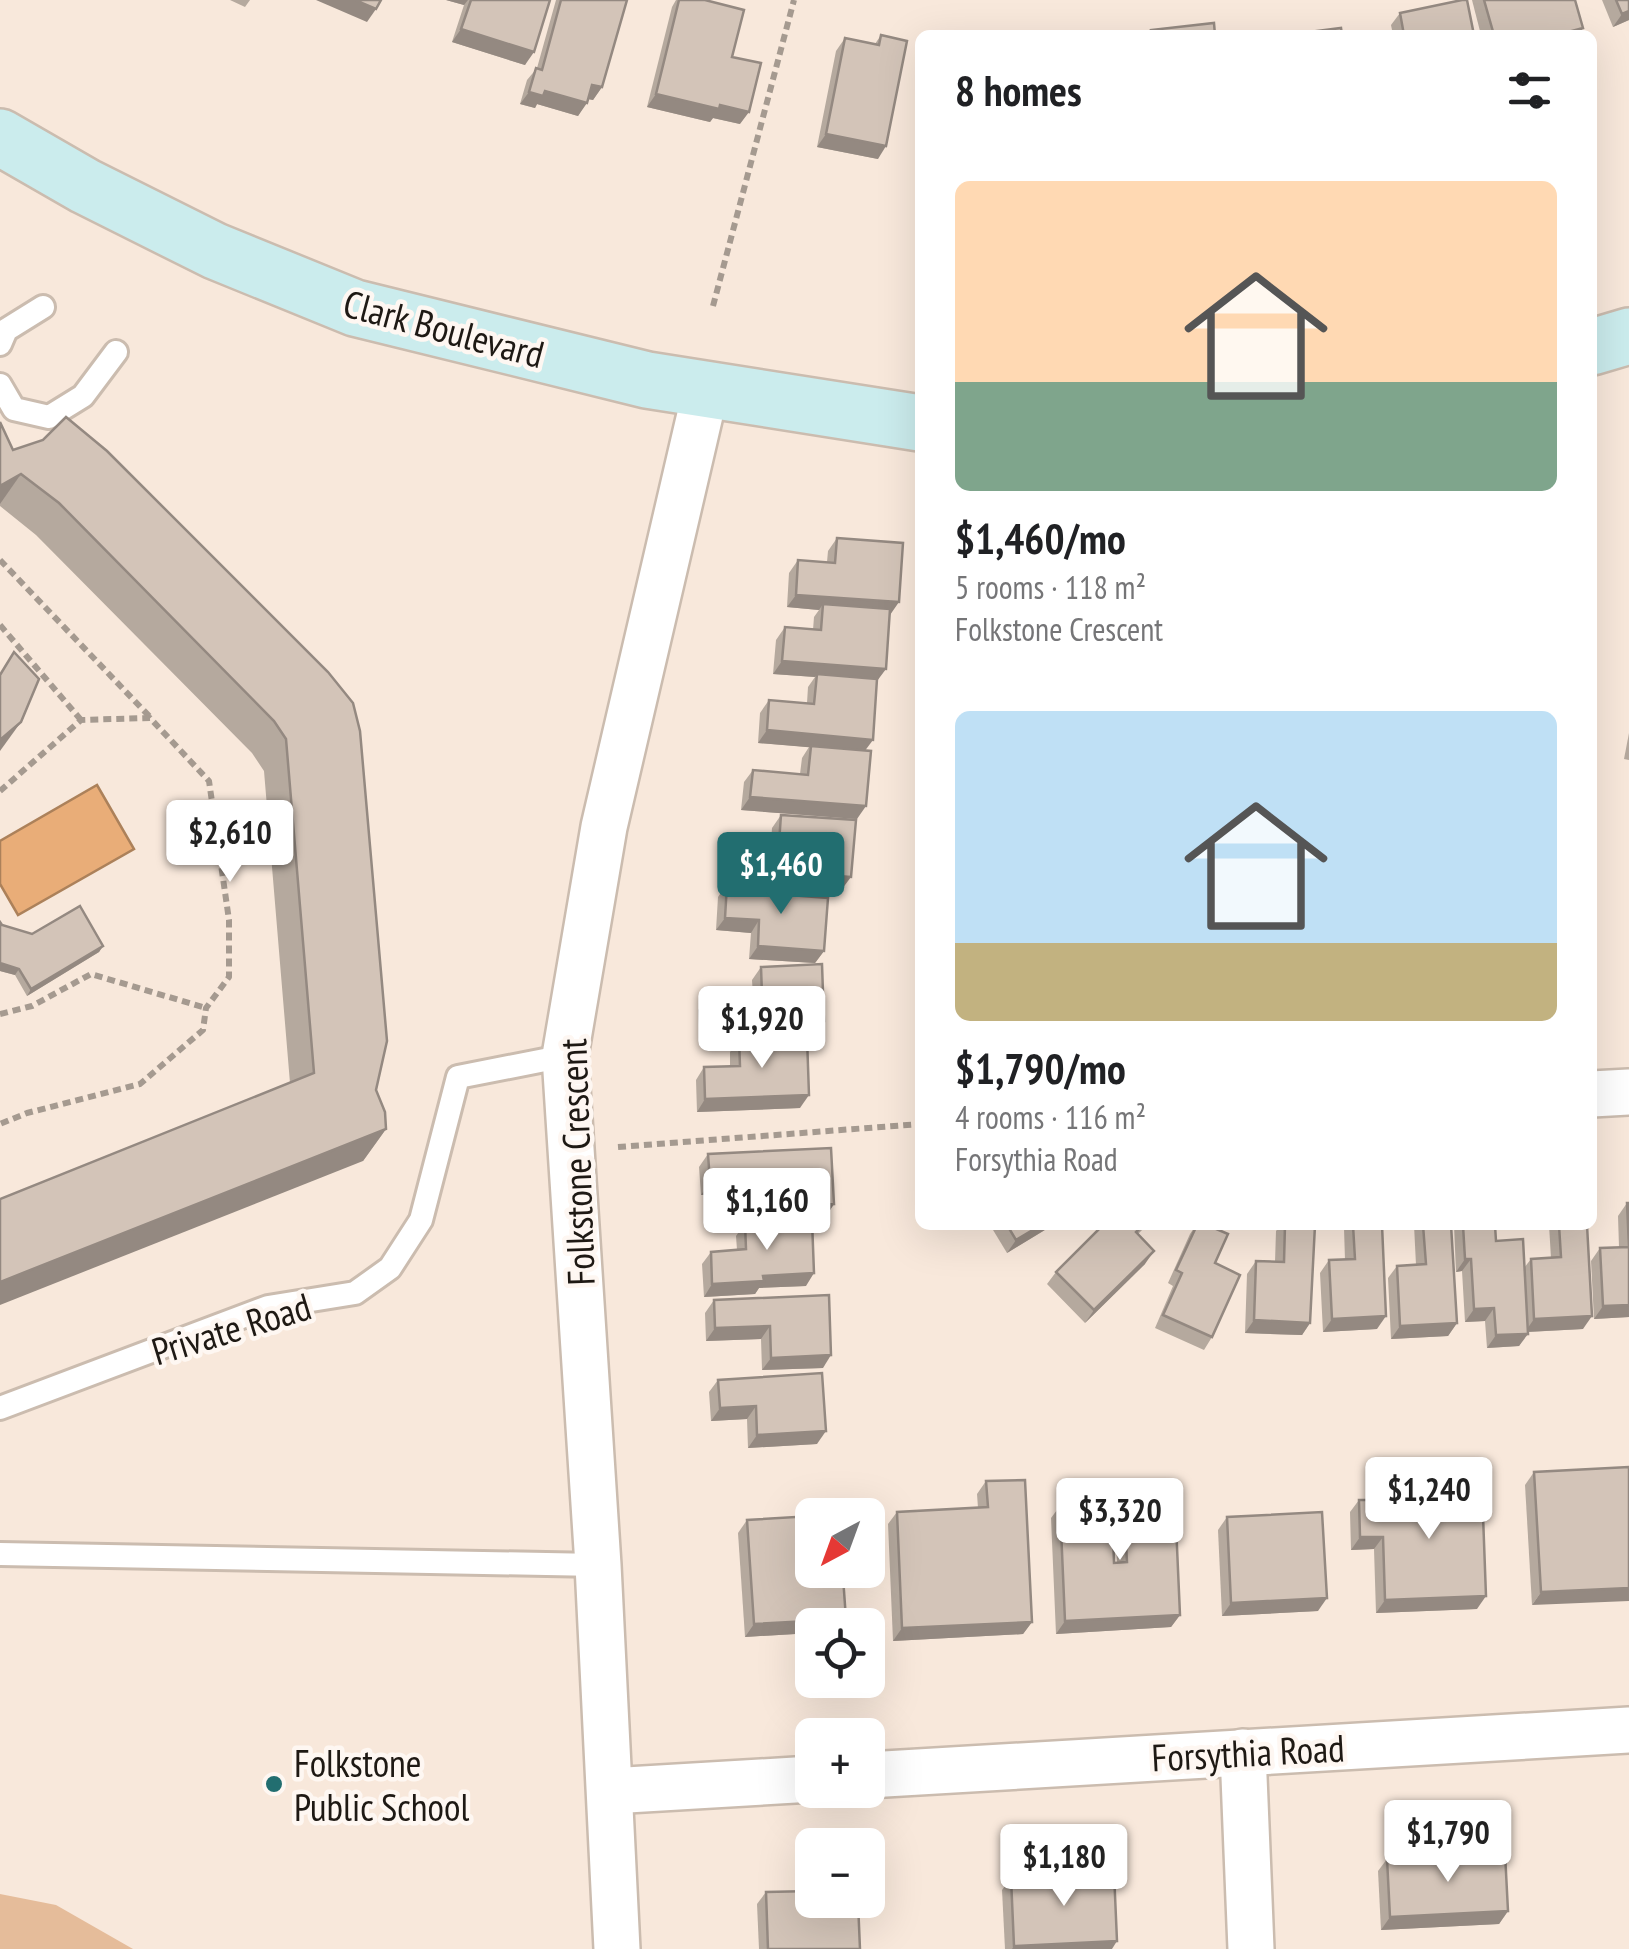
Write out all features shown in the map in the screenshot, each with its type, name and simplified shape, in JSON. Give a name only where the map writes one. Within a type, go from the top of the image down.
[{"type":"street","name":"Clark Boulevard","points":[[0,137],[86,186],[215,250],[355,308],[647,380],[915,421]]},
{"type":"street","points":[[1597,345],[1629,336]]},
{"type":"street","name":"Folkstone Crescent","points":[[617,1949],[598,1565],[565,1056],[604,827],[706,389]]},
{"type":"street","points":[[1597,1094],[1629,1092]]},
{"type":"street","name":"Forsythia Road","points":[[885,1774],[1629,1730]]},
{"type":"street","points":[[1243,1752],[1251,1949]]},
{"type":"street","points":[[610,1791],[795,1779]]},
{"type":"lane","points":[[0,344],[6,330],[43,307]]},
{"type":"lane","points":[[0,385],[14,409],[49,417],[82,396],[116,352]]},
{"type":"lane","name":"Private Road","points":[[0,1408],[268,1308],[354,1293],[390,1268],[420,1220],[458,1077],[565,1056]]},
{"type":"lane","points":[[0,1554],[598,1565]]},
{"type":"path","points":[[714,306],[794,0]]},
{"type":"path","points":[[0,560],[209,781],[229,920],[228,977],[206,1008],[203,1030],[140,1084],[27,1113],[0,1124]]},
{"type":"path","points":[[0,625],[81,720]]},
{"type":"path","points":[[0,791],[81,720],[150,718]]},
{"type":"path","points":[[0,1014],[32,1006],[90,974],[206,1008]]},
{"type":"path","points":[[572,1151],[915,1124]]},
{"type":"shaded area","points":[[97,785],[134,849],[18,915],[0,884],[0,841]]},
{"type":"shaded area","points":[[0,1894],[56,1905],[133,1949],[0,1949]]},
{"type":"building","points":[[355,0],[381,0],[376,9]]},
{"type":"building","points":[[471,0],[550,0],[534,52],[461,29]]},
{"type":"building","points":[[561,0],[627,0],[602,87],[592,85],[587,103],[545,91],[543,96],[529,92],[536,68],[542,70]]},
{"type":"building","points":[[679,0],[705,0],[744,10],[732,57],[761,63],[749,112],[656,94]]},
{"type":"building","points":[[1467,0],[1473,30],[1403,30],[1400,13]]},
{"type":"building","points":[[1484,0],[1575,0],[1583,28],[1576,30],[1493,30]]},
{"type":"building","points":[[1616,0],[1629,0],[1629,11],[1622,14]]},
{"type":"building","points":[[1214,23],[1215,30],[1151,30]]},
{"type":"building","points":[[881,35],[907,41],[886,146],[826,134],[845,38],[879,45]]},
{"type":"building","points":[[66,417],[107,451],[328,672],[353,703],[360,731],[387,1041],[376,1090],[385,1112],[386,1129],[0,1282],[0,1199],[314,1073],[286,739],[274,721],[59,503],[21,474],[0,486],[0,422],[13,450],[43,440]]},
{"type":"building","points":[[837,538],[903,543],[899,602],[796,595],[798,560],[835,563]]},
{"type":"building","points":[[823,604],[890,609],[886,669],[782,661],[785,627],[821,630]]},
{"type":"building","points":[[14,652],[39,679],[21,722],[0,740],[0,675]]},
{"type":"building","points":[[817,674],[877,679],[873,740],[767,730],[769,700],[814,704]]},
{"type":"building","points":[[811,746],[871,751],[866,806],[750,797],[753,770],[808,775]]},
{"type":"building","points":[[781,815],[856,820],[851,877],[737,868],[740,840],[779,843]]},
{"type":"building","points":[[727,884],[761,887],[761,893],[828,898],[824,951],[758,946],[759,920],[725,918]]},
{"type":"building","points":[[80,906],[103,946],[31,989],[19,969],[0,963],[0,922],[32,934]]},
{"type":"building","points":[[822,964],[824,1021],[709,1027],[707,998],[762,995],[761,967]]},
{"type":"building","points":[[807,1037],[809,1095],[705,1099],[704,1067],[740,1066],[739,1039]]},
{"type":"building","points":[[831,1148],[834,1204],[755,1209],[753,1179],[710,1182],[708,1154]]},
{"type":"building","points":[[812,1220],[814,1273],[712,1284],[711,1252],[746,1249],[745,1223]]},
{"type":"building","points":[[1010,1230],[1033,1230],[1016,1240]]},
{"type":"building","points":[[1098,1230],[1138,1230],[1154,1251],[1094,1310],[1056,1272]]},
{"type":"building","points":[[1195,1230],[1228,1234],[1215,1263],[1240,1275],[1212,1337],[1163,1315],[1182,1273],[1176,1270]]},
{"type":"building","points":[[1285,1230],[1315,1230],[1310,1323],[1254,1320],[1256,1261],[1284,1262]]},
{"type":"building","points":[[1353,1230],[1382,1230],[1386,1316],[1332,1319],[1329,1260],[1355,1259]]},
{"type":"building","points":[[1423,1230],[1451,1230],[1457,1323],[1400,1326],[1397,1266],[1426,1264]]},
{"type":"building","points":[[1463,1230],[1495,1230],[1496,1241],[1523,1239],[1528,1334],[1496,1335],[1494,1308],[1474,1309],[1471,1259],[1465,1259]]},
{"type":"building","points":[[1559,1230],[1587,1230],[1592,1316],[1534,1319],[1531,1259],[1561,1257]]},
{"type":"building","points":[[1629,1247],[1629,1305],[1603,1306],[1600,1248]]},
{"type":"building","points":[[829,1295],[831,1355],[771,1358],[770,1326],[715,1328],[714,1300]]},
{"type":"building","points":[[822,1373],[826,1431],[757,1435],[756,1406],[720,1408],[718,1380]]},
{"type":"building","points":[[1629,1467],[1629,1588],[1541,1592],[1534,1472]]},
{"type":"building","points":[[1025,1480],[1032,1622],[902,1628],[897,1512],[988,1507],[986,1481]]},
{"type":"building","points":[[1482,1488],[1486,1596],[1385,1600],[1383,1537],[1360,1537],[1359,1500],[1382,1500],[1382,1492]]},
{"type":"building","points":[[1175,1502],[1180,1615],[1065,1621],[1060,1506],[1112,1503],[1114,1563],[1127,1562],[1124,1504]]},
{"type":"building","points":[[1322,1512],[1327,1598],[1231,1603],[1227,1517]]},
{"type":"building","points":[[795,1517],[795,1588],[844,1588],[845,1608],[795,1608],[795,1622],[754,1624],[747,1520]]},
{"type":"building","points":[[1505,1853],[1508,1911],[1390,1917],[1387,1859]]},
{"type":"building","points":[[1114,1872],[1117,1941],[1014,1946],[1011,1878]]},
{"type":"building","points":[[795,1891],[795,1918],[859,1918],[860,1949],[768,1949],[766,1892]]},
{"type":"place","name":"Folkstone Public School","points":[[274,1784]]}]
